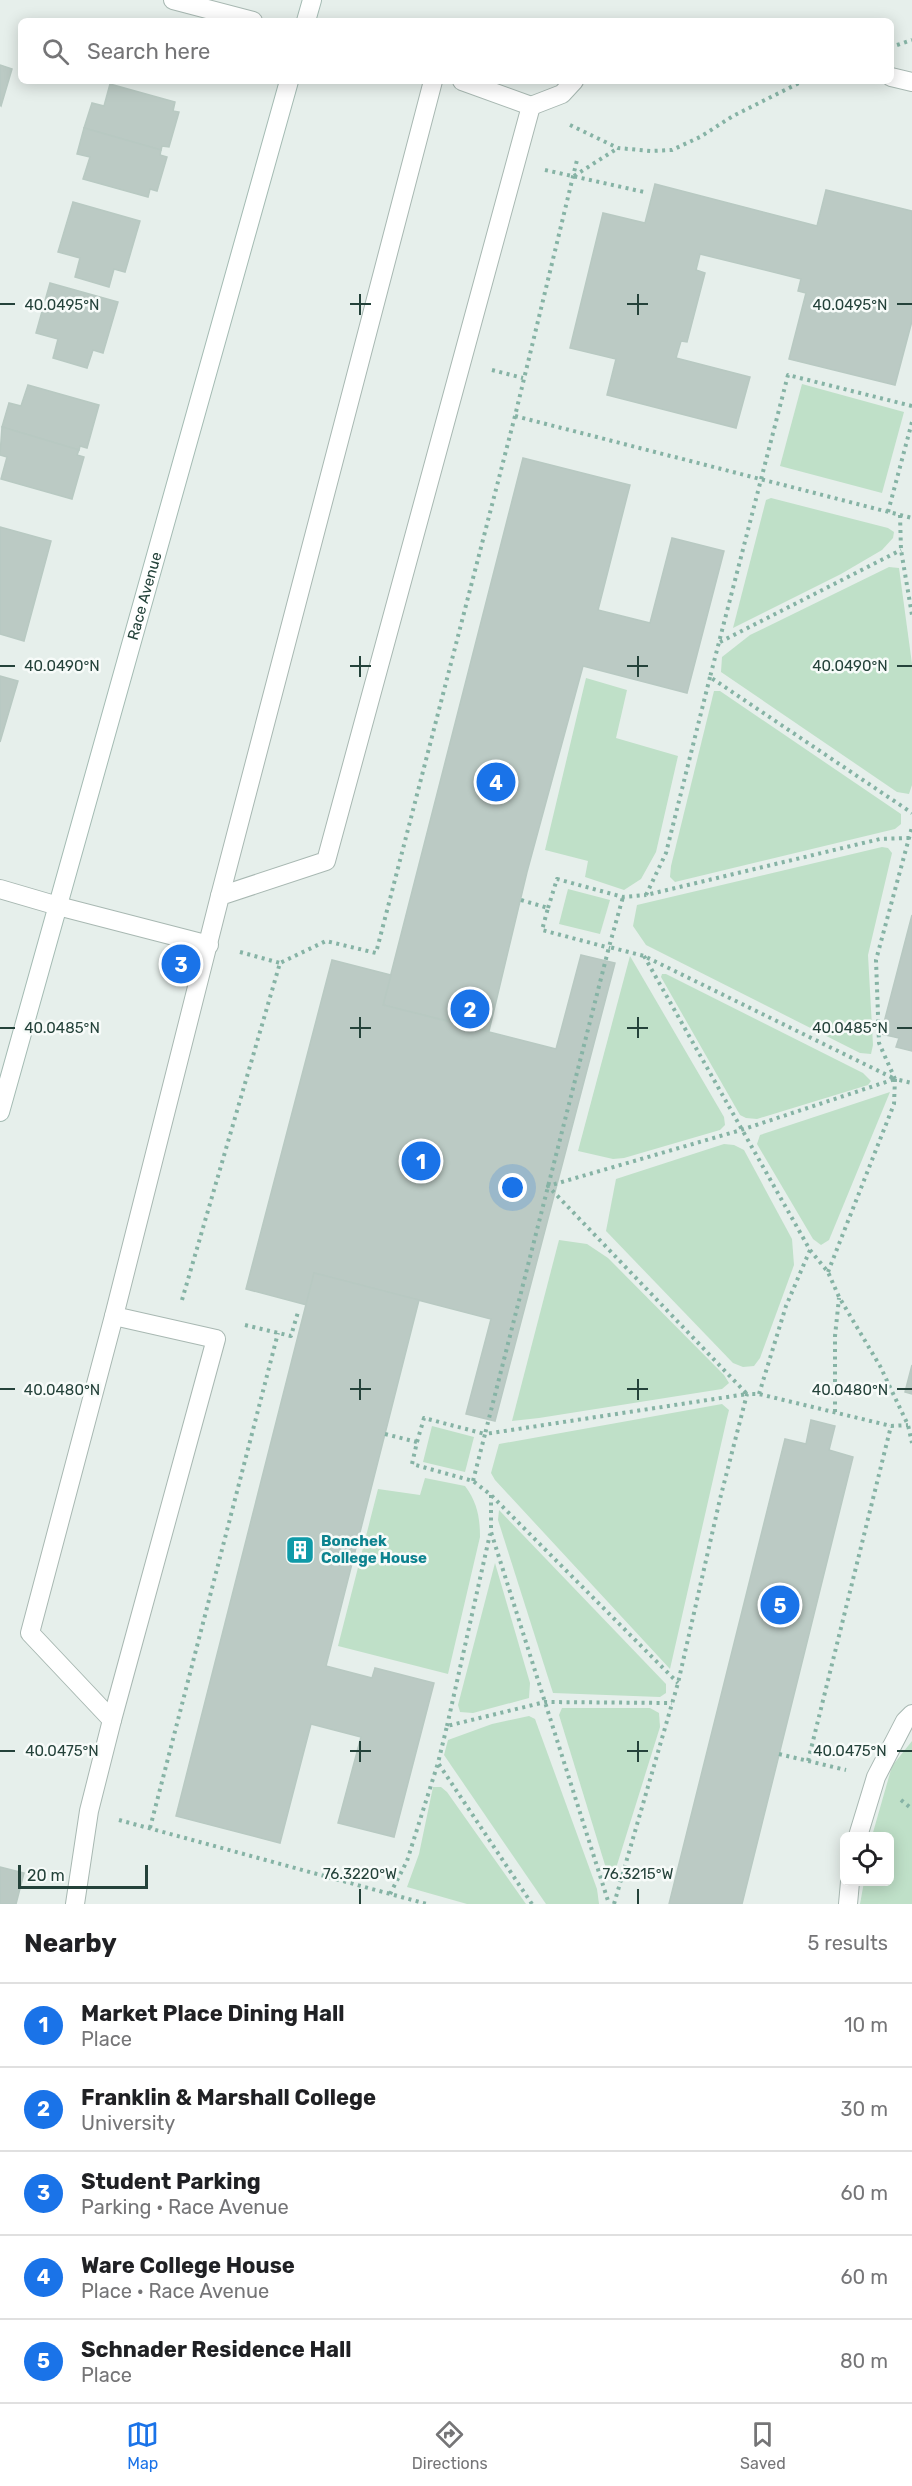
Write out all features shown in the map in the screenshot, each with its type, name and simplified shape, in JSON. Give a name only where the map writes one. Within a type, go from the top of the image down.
[{"type":"main road","points":[[174,0],[242,18]]},
{"type":"main road","points":[[307,18],[312,0]]},
{"type":"main road","points":[[894,78],[912,82]]},
{"type":"main road","name":"Race Avenue","points":[[0,1112],[288,84]]},
{"type":"main road","points":[[112,1720],[30,1633],[432,84]]},
{"type":"main road","points":[[470,84],[531,106],[562,94],[571,84]]},
{"type":"main road","points":[[220,896],[326,861],[531,106]]},
{"type":"main road","points":[[0,889],[209,945]]},
{"type":"main road","points":[[75,1904],[89,1811],[216,1339],[114,1316]]},
{"type":"main road","points":[[859,1832],[876,1777],[905,1721],[912,1714]]},
{"type":"main road","points":[[848,1904],[850,1886]]},
{"type":"path","points":[[531,106],[618,148],[672,150],[797,84]]},
{"type":"path","points":[[573,176],[618,148]]},
{"type":"path","points":[[209,945],[280,963],[326,941],[376,952],[514,416],[577,160]]},
{"type":"path","points":[[573,176],[644,192]]},
{"type":"path","points":[[646,895],[666,854],[788,375],[912,406]]},
{"type":"path","points":[[514,416],[912,518]]},
{"type":"path","points":[[888,512],[912,422]]},
{"type":"path","points":[[900,515],[902,550],[912,615]]},
{"type":"path","points":[[720,642],[902,550]]},
{"type":"path","points":[[710,677],[912,813]]},
{"type":"path","points":[[828,1272],[894,1104],[895,1079],[879,1043],[876,960],[912,827]]},
{"type":"path","points":[[910,838],[880,839],[646,895],[624,897],[557,879],[542,930],[644,956],[895,1079],[912,1083]]},
{"type":"path","points":[[473,1480],[609,947],[624,897]]},
{"type":"path","points":[[521,900],[548,908]]},
{"type":"path","points":[[644,956],[810,1250],[828,1272],[839,1297],[880,1366],[908,1425],[912,1443]]},
{"type":"path","points":[[179,1309],[280,963]]},
{"type":"path","points":[[548,1186],[741,1130],[895,1079]]},
{"type":"path","points":[[548,1186],[747,1394]]},
{"type":"path","points":[[759,1394],[786,1305],[810,1250]]},
{"type":"path","points":[[835,1412],[835,1336],[839,1297]]},
{"type":"path","points":[[150,1828],[278,1333]]},
{"type":"path","points":[[614,1904],[678,1683],[720,1499],[747,1394]]},
{"type":"path","points":[[678,1683],[491,1495],[473,1480],[412,1464],[424,1418],[485,1434],[759,1394],[891,1426],[908,1425]]},
{"type":"path","points":[[808,1761],[891,1426]]},
{"type":"path","points":[[385,1434],[417,1442]]},
{"type":"path","points":[[390,1894],[407,1861],[438,1763],[491,1532],[491,1495]]},
{"type":"path","points":[[491,1532],[609,1904]]},
{"type":"path","points":[[447,1726],[544,1702],[672,1703]]},
{"type":"path","points":[[438,1763],[532,1904]]},
{"type":"path","points":[[89,1811],[427,1904]]},
{"type":"green space","points":[[802,384],[904,412],[882,493],[780,466]]},
{"type":"green space","points":[[771,498],[888,528],[894,532],[893,538],[882,550],[841,574],[733,628],[766,500]]},
{"type":"green space","points":[[889,567],[899,568],[912,664],[912,785],[909,794],[897,792],[721,672],[722,657],[750,635]]},
{"type":"green space","points":[[586,678],[627,690],[616,738],[678,756],[656,852],[641,879],[624,890],[585,877],[588,861],[545,850]]},
{"type":"green space","points":[[714,691],[720,691],[901,814],[901,824],[895,829],[675,882],[670,877],[671,866]]},
{"type":"green space","points":[[882,847],[888,848],[892,853],[868,955],[873,1045],[871,1054],[860,1053],[646,945],[633,926],[637,905]]},
{"type":"green space","points":[[568,889],[610,900],[600,934],[559,924]]},
{"type":"green space","points":[[630,956],[724,1117],[725,1125],[720,1130],[624,1158],[613,1159],[578,1151]]},
{"type":"green space","points":[[662,974],[863,1073],[871,1081],[868,1085],[757,1119],[740,1115],[661,977]]},
{"type":"green space","points":[[890,1092],[829,1240],[821,1245],[813,1239],[757,1144],[760,1135]]},
{"type":"green space","points":[[724,1144],[734,1145],[744,1150],[792,1239],[794,1265],[760,1358],[754,1366],[743,1367],[733,1363],[606,1231],[616,1179]]},
{"type":"green space","points":[[559,1240],[587,1244],[608,1258],[724,1375],[729,1383],[722,1389],[512,1421]]},
{"type":"green space","points":[[722,1404],[729,1410],[670,1669],[491,1473],[499,1444]]},
{"type":"green space","points":[[432,1426],[474,1437],[465,1472],[423,1462]]},
{"type":"green space","points":[[425,1478],[465,1486],[475,1504],[479,1523],[480,1537],[448,1674],[338,1646],[378,1489],[420,1495]]},
{"type":"green space","points":[[499,1510],[666,1684],[666,1693],[660,1697],[553,1693],[498,1520]]},
{"type":"green space","points":[[495,1563],[530,1683],[529,1698],[473,1713],[460,1712],[458,1705]]},
{"type":"green space","points":[[562,1708],[650,1708],[659,1713],[660,1727],[612,1881],[609,1878],[559,1715]]},
{"type":"green space","points":[[529,1716],[535,1719],[597,1889],[599,1904],[546,1904],[444,1755],[448,1740],[492,1724]]},
{"type":"green space","points":[[912,1741],[912,1904],[860,1904],[863,1886],[894,1886],[894,1832],[873,1832],[892,1766]]},
{"type":"green space","points":[[433,1787],[441,1787],[447,1792],[526,1904],[467,1904],[407,1887],[419,1854]]},
{"type":"building","points":[[0,65],[12,69],[1,106],[0,105]]},
{"type":"building","points":[[110,84],[175,102],[173,111],[179,112],[169,147],[162,146],[161,150],[84,128],[92,103],[104,106]]},
{"type":"building","points":[[84,128],[161,150],[160,155],[167,157],[157,191],[150,189],[148,197],[83,179],[90,157],[77,154]]},
{"type":"building","points":[[655,184],[817,226],[826,190],[912,211],[912,321],[895,385],[789,359],[806,293],[798,291],[801,279],[700,254],[696,270],[705,273],[687,342],[681,341],[676,358],[750,377],[736,428],[607,395],[616,359],[570,348],[603,213],[645,223]]},
{"type":"building","points":[[73,202],[140,221],[125,272],[114,269],[109,287],[75,277],[80,258],[58,252]]},
{"type":"building","points":[[50,283],[118,302],[103,353],[93,350],[87,368],[53,358],[58,339],[36,333]]},
{"type":"building","points":[[28,385],[99,405],[87,448],[80,446],[79,450],[2,427],[9,403],[21,406]]},
{"type":"building","points":[[2,427],[79,450],[77,455],[84,457],[72,499],[1,479],[7,457],[0,455]]},
{"type":"building","points":[[523,458],[630,485],[598,610],[650,623],[672,538],[724,551],[687,693],[583,666],[527,872],[489,1031],[383,1005]]},
{"type":"building","points":[[0,527],[51,541],[24,641],[0,634]]},
{"type":"building","points":[[0,676],[18,681],[0,742]]},
{"type":"building","points":[[912,915],[912,1051],[896,1047],[899,1038],[881,1034]]},
{"type":"building","points":[[581,955],[615,963],[495,1421],[466,1414],[491,1319],[314,1273],[307,1305],[246,1289],[332,960],[391,975],[383,1005],[556,1049]]},
{"type":"building","name":"Bonchek College House","points":[[314,1273],[419,1300],[326,1666],[372,1678],[375,1668],[434,1683],[394,1837],[338,1823],[361,1737],[311,1724],[280,1843],[176,1816]]},
{"type":"building","points":[[912,1365],[912,1394],[905,1392]]},
{"type":"building","points":[[811,1420],[835,1426],[829,1450],[853,1457],[742,1904],[669,1904],[785,1439],[806,1444]]},
{"type":"building","points":[[0,1867],[24,1873],[16,1904],[0,1904]]},
{"type":"place","name":"Ware College House","points":[[496,782]]},
{"type":"place","name":"Student Parking","points":[[181,964]]},
{"type":"place","name":"Franklin & Marshall College","points":[[470,1009]]},
{"type":"place","name":"Market Place Dining Hall","points":[[421,1161]]},
{"type":"place","name":"Bonchek College House","points":[[300,1550]]},
{"type":"place","name":"Schnader Residence Hall","points":[[780,1605]]}]
